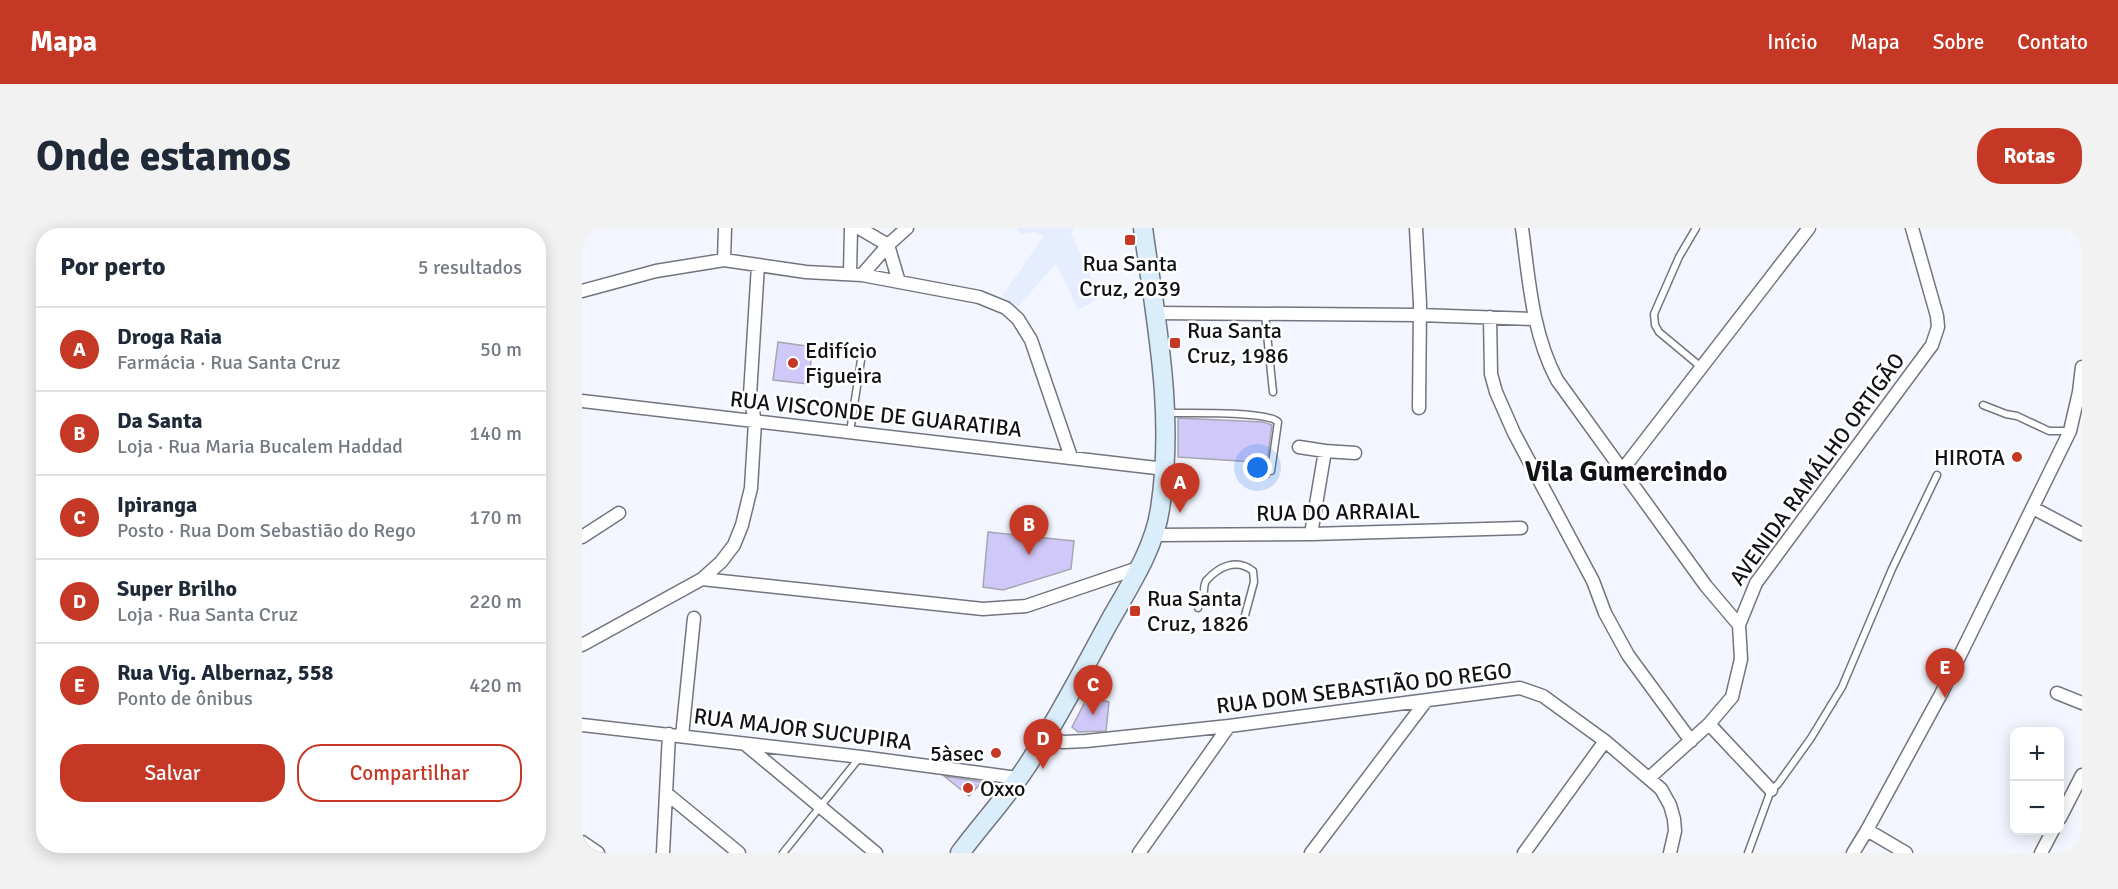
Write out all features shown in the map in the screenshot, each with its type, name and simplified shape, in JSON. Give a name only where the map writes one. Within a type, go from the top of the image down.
[{"type":"main road","points":[[960,853],[1018,778],[1044,739],[1155,535],[1165,469],[1167,412],[1143,228]]},
{"type":"street","points":[[724,260],[725,228]]},
{"type":"street","points":[[851,228],[856,275]]},
{"type":"street","points":[[859,228],[888,244],[899,282]]},
{"type":"street","points":[[856,275],[907,228]]},
{"type":"street","points":[[1416,228],[1419,408]]},
{"type":"street","points":[[1522,228],[1534,319],[1543,350],[1557,380],[1706,586],[1739,625]]},
{"type":"street","points":[[1623,469],[1809,228]]},
{"type":"street","name":"AVENIDA RAMÁLHO ORTIGÃO","points":[[1649,778],[1709,724],[1732,697],[1741,658],[1739,625],[1756,583],[1936,337],[1937,316],[1912,228]]},
{"type":"street","points":[[582,291],[656,271],[724,260],[806,272],[856,275],[979,297],[1006,308],[1018,319],[1031,340],[1071,457]]},
{"type":"street","points":[[582,645],[702,579],[721,562],[734,545],[742,525],[751,488],[755,422],[750,395],[759,265]]},
{"type":"street","points":[[1155,313],[1419,315],[1534,319]]},
{"type":"street","points":[[1490,317],[1491,374],[1496,392],[1514,433],[1589,573],[1605,613],[1628,655],[1691,741]]},
{"type":"street","points":[[1853,853],[1941,694],[2070,431],[2082,367]]},
{"type":"street","name":"RUA VISCONDE DE GUARATIBA","points":[[582,401],[1165,469]]},
{"type":"street","points":[[1299,447],[1355,453]]},
{"type":"street","points":[[1311,534],[1325,451]]},
{"type":"street","points":[[2033,508],[2082,534]]},
{"type":"street","points":[[582,538],[619,513]]},
{"type":"street","name":"RUA DO ARRAIAL","points":[[1155,535],[1311,534],[1521,528]]},
{"type":"street","points":[[702,579],[991,609],[1026,606],[1138,568]]},
{"type":"street","points":[[682,736],[694,618]]},
{"type":"street","name":"RUA DOM SEBASTIÃO DO REGO","points":[[1044,739],[1074,743],[1229,726],[1520,688],[1543,696],[1605,741],[1661,789],[1670,805],[1675,831],[1670,853]]},
{"type":"street","points":[[2057,693],[2082,703]]},
{"type":"street","points":[[1311,853],[1426,701]]},
{"type":"street","points":[[1709,724],[1771,790]]},
{"type":"street","name":"RUA MAJOR SUCUPIRA","points":[[582,725],[861,757],[1018,778]]},
{"type":"street","points":[[1139,853],[1229,726]]},
{"type":"street","points":[[663,853],[669,734]]},
{"type":"street","points":[[1524,853],[1605,741]]},
{"type":"street","points":[[745,744],[876,853]]},
{"type":"street","points":[[2064,810],[2082,776]]},
{"type":"street","points":[[666,793],[739,853]]},
{"type":"street","points":[[1867,830],[1906,853]]},
{"type":"street","points":[[2041,853],[2051,835]]},
{"type":"street","points":[[582,842],[598,853]]},
{"type":"lane","points":[[1696,228],[1679,257],[1654,314],[1655,325],[1659,332],[1702,367]]},
{"type":"lane","points":[[1265,315],[1273,392]]},
{"type":"lane","points":[[850,433],[861,360]]},
{"type":"lane","points":[[1983,405],[2017,416],[2049,432],[2070,431]]},
{"type":"lane","points":[[1167,412],[1275,418],[1278,422],[1271,471]]},
{"type":"lane","points":[[1748,853],[1771,790],[1779,784],[1811,738],[1842,687],[1892,569],[1937,475]]},
{"type":"lane","points":[[1198,608],[1197,603],[1203,595],[1204,583],[1208,579],[1230,564],[1245,565],[1253,571],[1254,582],[1244,619]]},
{"type":"lane","points":[[783,853],[861,757]]},
{"type":"shaded area","points":[[1015,228],[1075,228],[1071,233],[1100,298],[1078,310],[1056,263],[1018,307],[1002,296],[1044,236],[1034,232],[1022,234]]},
{"type":"building","name":"Edifício Figueira","points":[[778,342],[813,347],[808,384],[773,380]]},
{"type":"building","points":[[1178,418],[1263,422],[1272,425],[1266,470],[1269,477],[1253,475],[1254,462],[1178,457]]},
{"type":"building","points":[[988,532],[1074,541],[1071,569],[1003,590],[983,587]]},
{"type":"building","points":[[1088,696],[1109,702],[1106,731],[1078,732],[1072,727]]},
{"type":"building","points":[[944,776],[982,782],[969,796]]},
{"type":"place","name":"Rua Santa Cruz, 2039","points":[[1130,240]]},
{"type":"place","name":"Rua Santa Cruz, 1986","points":[[1175,343]]},
{"type":"place","name":"Edifício Figueira","points":[[793,363]]},
{"type":"place","name":"HIROTA","points":[[2017,457]]},
{"type":"place","name":"Droga Raia","points":[[1180,513]]},
{"type":"place","name":"Da Santa","points":[[1029,555]]},
{"type":"place","name":"Rua Santa Cruz, 1826","points":[[1135,611]]},
{"type":"place","name":"Rua Vig. Albernaz, 558","points":[[1945,698]]},
{"type":"place","name":"Ipiranga","points":[[1093,715]]},
{"type":"place","name":"5àsec","points":[[996,753]]},
{"type":"place","name":"Super Brilho","points":[[1043,769]]},
{"type":"place","name":"Oxxo","points":[[968,788]]},
{"type":"district","name":"Vila Gumercindo","points":[[1626,472]]}]
